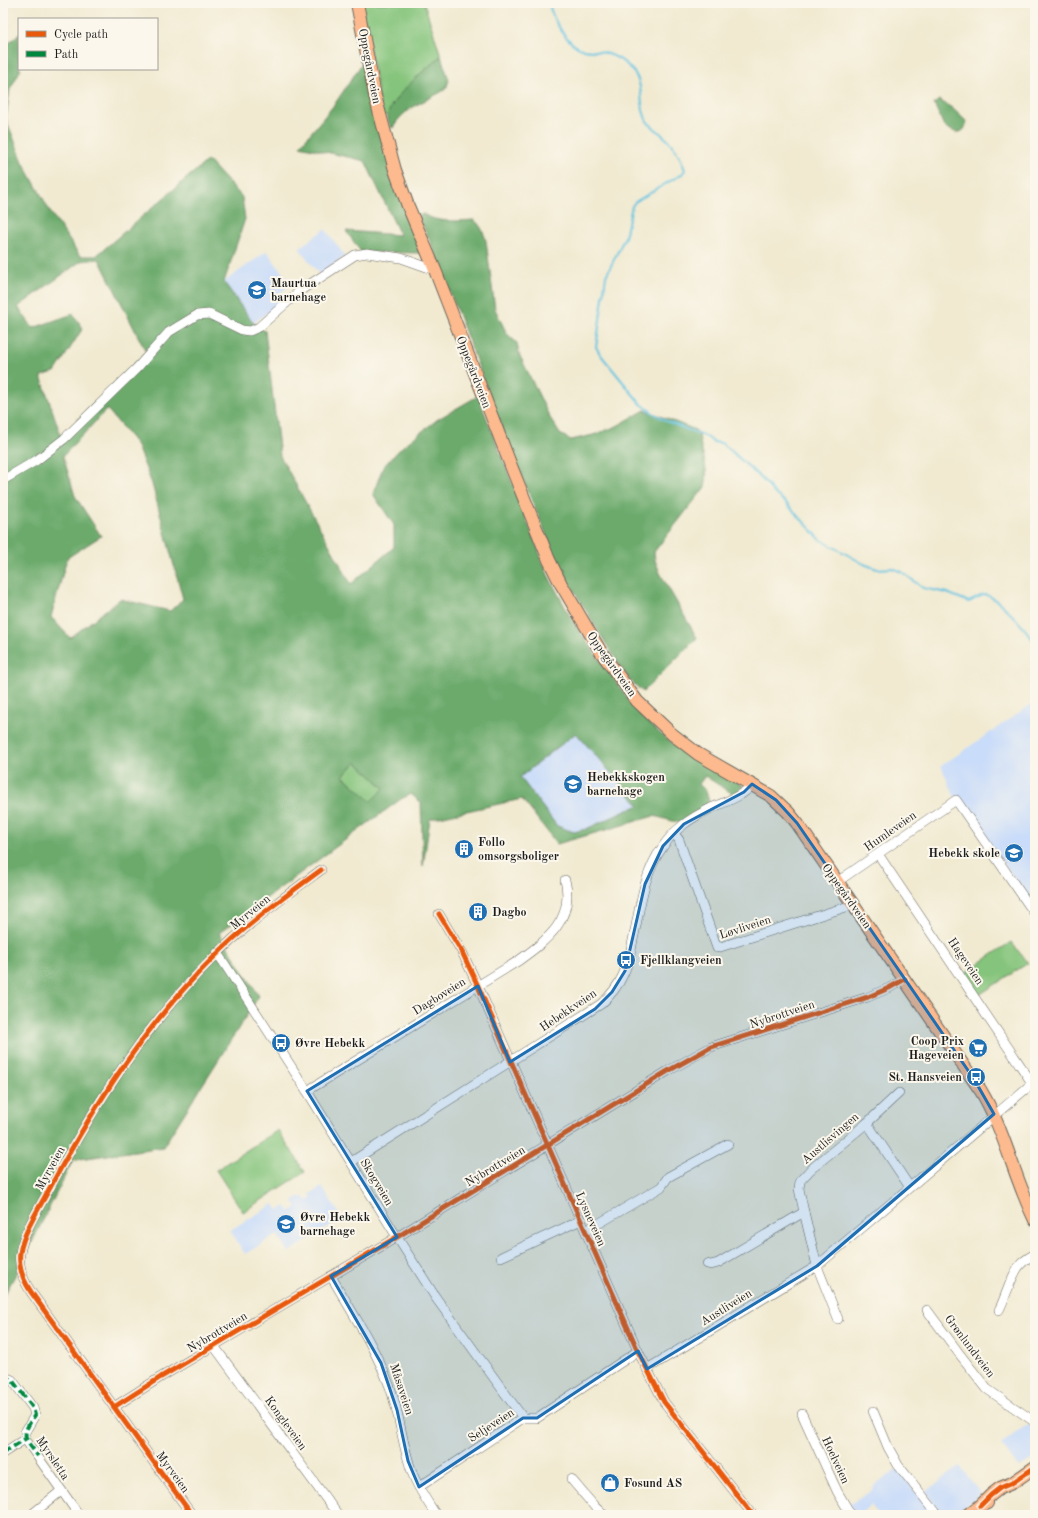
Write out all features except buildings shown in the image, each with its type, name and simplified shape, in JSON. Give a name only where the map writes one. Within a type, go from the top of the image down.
[{"type":"main road","name":"Oppegårdveien","points":[[357,3],[375,96],[393,162],[408,206],[435,270],[549,560],[564,590],[601,652],[637,701],[672,734],[698,754],[772,796],[788,812],[978,1085],[994,1114],[1024,1197],[1035,1220]]},
{"type":"main road","points":[[968,1515],[980,1506],[994,1500],[1004,1493],[1012,1483],[1035,1467]]},
{"type":"street","points":[[3,480],[37,460],[64,439],[137,368],[169,332],[197,315],[209,314],[242,330],[250,331],[259,327],[301,290],[355,255],[367,253],[401,258],[435,270]]},
{"type":"street","name":"Hebekkveien","points":[[351,1162],[595,1009],[612,992],[627,965],[643,892],[650,869],[659,851],[674,833],[692,819],[744,792],[752,784]]},
{"type":"street","name":"Humleveien","points":[[837,882],[956,800],[1035,914]]},
{"type":"street","name":"Løvliveien","points":[[674,833],[679,840],[717,948],[852,904]]},
{"type":"street","name":"Hageveien","points":[[878,854],[1034,1082]]},
{"type":"street","name":"Myrveien","points":[[192,1515],[31,1292],[19,1262],[21,1249],[36,1214],[60,1169],[119,1072],[156,1021],[188,984],[217,954],[257,918],[321,870]]},
{"type":"street","name":"Dagboveien","points":[[307,1091],[518,961],[541,944],[554,931],[563,915],[567,903],[567,890],[564,880]]},
{"type":"street","name":"Lysneveien","points":[[439,914],[462,952],[478,986],[510,1062],[638,1351],[664,1402],[752,1515]]},
{"type":"street","name":"Skogveien","points":[[217,954],[307,1091],[436,1298],[523,1418]]},
{"type":"street","name":"Nybrottveien","points":[[114,1407],[161,1377],[397,1237],[668,1071],[711,1047],[868,996],[889,988],[904,979]]},
{"type":"street","name":"Austliveien","points":[[647,1369],[817,1266],[909,1186],[1034,1082]]},
{"type":"street","name":"Austlisvingen","points":[[817,1266],[799,1189],[800,1181],[810,1170],[867,1123],[899,1093]]},
{"type":"street","points":[[867,1123],[909,1186]]},
{"type":"street","name":"Lysneveien","points":[[586,1231],[661,1187],[668,1177],[728,1144]]},
{"type":"street","points":[[707,1264],[711,1265],[718,1263],[804,1212]]},
{"type":"street","name":"Lysneveien","points":[[502,1257],[581,1220]]},
{"type":"street","points":[[999,1310],[1016,1270],[1022,1262],[1035,1254]]},
{"type":"street","points":[[817,1266],[838,1318]]},
{"type":"street","name":"Måsaveien","points":[[331,1276],[370,1341],[381,1363],[397,1410],[408,1461],[419,1487],[435,1515]]},
{"type":"street","name":"Grønlundveien","points":[[927,1310],[987,1389],[1035,1422]]},
{"type":"street","name":"Kongleveien","points":[[214,1346],[338,1515]]},
{"type":"street","name":"Seljeveien","points":[[419,1487],[523,1418],[537,1418],[638,1351]]},
{"type":"street","name":"Myrsletta","points":[[3,1380],[7,1378],[12,1380],[33,1408],[35,1415],[25,1432],[25,1439],[79,1515]]},
{"type":"street","points":[[873,1411],[888,1447],[898,1465],[938,1515]]},
{"type":"street","name":"Hoelveien","points":[[802,1414],[837,1491],[851,1515]]},
{"type":"street","name":"Myrsletta","points":[[3,1453],[25,1439]]},
{"type":"street","points":[[571,1479],[595,1507],[604,1515]]},
{"type":"street","name":"Myrsletta","points":[[31,1515],[61,1491]]},
{"type":"highlighted area","points":[[752,784],[776,800],[797,823],[974,1079],[994,1114],[817,1266],[647,1369],[638,1351],[537,1418],[523,1418],[419,1487],[408,1461],[397,1410],[381,1363],[331,1276],[397,1237],[307,1091],[478,986],[510,1062],[595,1009],[612,992],[625,971],[645,884],[663,846],[684,824],[744,792]]},
{"type":"shaded area","name":"Maurtua barnehage","points":[[325,229],[345,256],[320,275],[299,248]]},
{"type":"shaded area","name":"Maurtua barnehage","points":[[267,251],[291,285],[276,296],[281,303],[253,323],[224,282]]},
{"type":"shaded area","name":"Hebekk skole","points":[[1035,702],[1035,906],[956,800],[941,766]]},
{"type":"shaded area","name":"Hebekkskogen barnehage","points":[[576,733],[639,805],[586,829],[574,832],[557,826],[519,777]]},
{"type":"shaded area","name":"Øvre Hebekk barnehage","points":[[322,1187],[342,1218],[289,1252],[277,1234],[245,1254],[230,1230],[274,1204],[278,1210],[286,1206],[289,1212],[297,1207],[293,1201],[299,1197],[304,1197],[308,1201],[312,1198],[310,1194]]},
{"type":"shaded area","points":[[1028,1424],[1035,1429],[1035,1457],[1019,1468],[1001,1444]]},
{"type":"shaded area","points":[[960,1466],[980,1493],[979,1496],[952,1515],[945,1515],[925,1492]]},
{"type":"shaded area","points":[[898,1469],[934,1515],[878,1515],[871,1505],[858,1515],[854,1515],[849,1505],[871,1491],[876,1484]]},
{"type":"green space","points":[[361,3],[424,3],[441,56],[422,72],[392,104],[388,116],[382,115]]},
{"type":"green space","points":[[18,35],[18,70],[20,70],[10,89],[6,119],[23,162],[51,213],[80,256],[96,256],[208,160],[242,197],[245,219],[224,282],[253,323],[265,331],[280,456],[351,584],[394,547],[394,525],[373,494],[383,467],[402,447],[438,419],[478,396],[548,575],[573,622],[642,718],[668,740],[697,761],[744,786],[733,794],[705,776],[699,784],[706,791],[710,805],[680,823],[654,816],[557,844],[522,799],[430,819],[423,867],[421,803],[411,794],[401,799],[219,933],[259,996],[163,1147],[73,1160],[3,1297],[3,48]],"holes":[[[99,259],[146,352],[61,436],[41,376],[55,372],[83,328],[73,314],[33,328],[18,307],[81,261]],[[107,409],[136,444],[152,484],[183,599],[170,611],[120,599],[70,638],[51,617],[67,558],[101,536],[75,496],[63,456]],[[576,733],[639,805],[586,829],[574,832],[557,826],[520,777]],[[356,762],[384,788],[371,801],[343,776]]]},
{"type":"green space","points":[[441,56],[449,80],[446,89],[416,105],[397,121],[393,128],[391,127],[388,120],[388,115],[396,100],[410,83]]},
{"type":"green space","points":[[363,62],[422,253],[361,252],[346,231],[400,235],[365,161],[300,146],[334,105]]},
{"type":"green space","points":[[939,100],[952,108],[966,121],[964,130],[955,132],[944,126],[934,104]]},
{"type":"green space","points":[[423,214],[434,219],[441,220],[474,220],[480,227],[486,241],[495,309],[507,334],[517,343],[519,354],[549,416],[560,434],[571,440],[593,435],[615,427],[645,410],[699,433],[706,467],[705,487],[654,552],[655,560],[660,573],[697,638],[643,692],[629,679],[560,567],[509,446],[431,243],[419,218],[420,215]]},
{"type":"green space","points":[[356,762],[384,788],[371,802],[343,776]]},
{"type":"green space","points":[[1011,942],[1028,963],[979,995],[965,973]]},
{"type":"green space","points":[[278,1130],[305,1172],[243,1212],[216,1170]]},
{"type":"waterway","points":[[549,3],[553,16],[561,31],[572,43],[584,50],[602,52],[611,55],[619,59],[633,71],[639,83],[644,115],[647,121],[672,145],[681,159],[685,170],[682,174],[635,202],[632,206],[625,237],[606,276],[596,347],[600,354],[640,403],[668,422],[707,437],[713,442],[721,443],[728,448],[763,480],[821,540],[864,564],[877,569],[892,568],[902,572],[923,588],[947,593],[969,602],[984,595],[991,597],[1013,616],[1035,644]]},
{"type":"marked path","points":[[3,1380],[7,1378],[12,1380],[33,1408],[35,1415],[27,1428],[26,1436],[27,1440],[38,1456]]},
{"type":"marked path","points":[[3,1453],[25,1439]]},
{"type":"cycle path","points":[[192,1515],[31,1292],[22,1274],[20,1253],[25,1236],[33,1218],[86,1124],[123,1066],[164,1011],[211,960],[237,936],[264,913],[321,870]]},
{"type":"cycle path","points":[[439,914],[462,952],[478,986],[638,1351],[664,1402],[753,1515]]},
{"type":"cycle path","points":[[114,1407],[161,1377],[397,1237],[668,1071],[711,1047],[868,997],[905,979]]},
{"type":"cycle path","points":[[980,1506],[1000,1488],[1012,1483],[1035,1467]]},
{"type":"place","name":"Maurtua barnehage","points":[[257,290]]},
{"type":"place","name":"Hebekkskogen barnehage","points":[[573,784]]},
{"type":"place","name":"Follo omsorgsboliger","points":[[464,849]]},
{"type":"place","name":"Hebekk skole","points":[[1014,853]]},
{"type":"place","name":"Dagbo","points":[[478,912]]},
{"type":"place","name":"Fjellklangveien","points":[[626,960]]},
{"type":"place","name":"Øvre Hebekk","points":[[281,1043]]},
{"type":"place","name":"Coop Prix Hageveien","points":[[978,1048]]},
{"type":"place","name":"St. Hansveien","points":[[976,1077]]},
{"type":"place","name":"Øvre Hebekk barnehage","points":[[286,1224]]},
{"type":"place","name":"Fosund AS","points":[[610,1483]]}]
